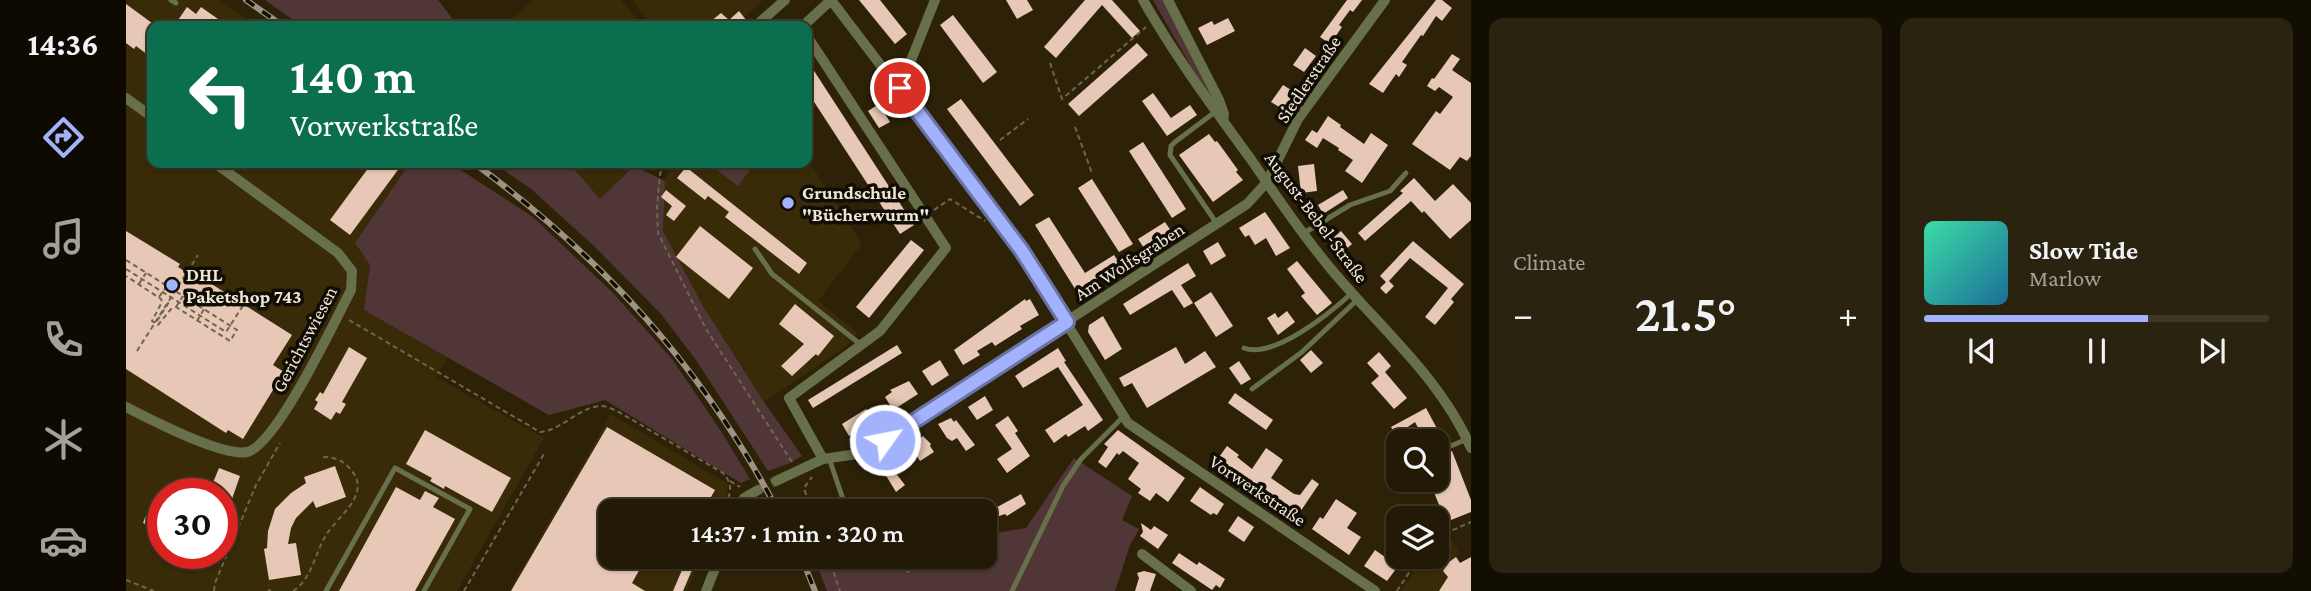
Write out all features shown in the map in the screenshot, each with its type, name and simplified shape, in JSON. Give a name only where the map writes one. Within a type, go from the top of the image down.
[{"type":"street","points":[[761,21],[785,0]]},
{"type":"street","points":[[808,21],[831,0]]},
{"type":"street","name":"Vorwerkstraße","points":[[831,0],[1022,251],[1123,417],[1135,429],[1375,591]]},
{"type":"street","points":[[900,88],[935,0]]},
{"type":"street","name":"August-Bebel-Straße","points":[[1143,0],[1169,45],[1266,182],[1355,296],[1442,395],[1469,444]]},
{"type":"street","points":[[1168,0],[1219,100],[1224,114],[1223,121]]},
{"type":"street","name":"Siedlerstraße","points":[[1266,182],[1298,119],[1385,0]]},
{"type":"street","points":[[776,481],[826,458],[789,398],[880,331],[946,248],[812,44]]},
{"type":"street","points":[[126,98],[147,113]]},
{"type":"street","name":"Gerichtswiesen","points":[[126,407],[224,449],[246,452],[258,446],[270,434],[298,390],[351,290],[352,271],[338,253],[222,168]]},
{"type":"street","name":"Am Wolfsgraben","points":[[826,458],[864,453],[1247,204],[1266,182]]},
{"type":"street","points":[[743,499],[758,490]]},
{"type":"street","points":[[1142,554],[1191,591]]},
{"type":"street","points":[[706,591],[715,569]]},
{"type":"street","points":[[1169,591],[1175,579]]},
{"type":"lane","points":[[1215,111],[1175,142],[1170,151],[1172,161],[1217,224]]},
{"type":"lane","points":[[1304,233],[1350,205],[1390,191],[1406,173]]},
{"type":"lane","points":[[755,249],[772,274],[862,346]]},
{"type":"lane","points":[[1244,348],[1261,350],[1284,340],[1355,296]]},
{"type":"lane","points":[[1252,389],[1302,352],[1355,296]]},
{"type":"lane","points":[[1012,591],[1063,486],[1082,459],[1123,417]]},
{"type":"lane","points":[[1449,449],[1469,444]]},
{"type":"lane","points":[[826,458],[842,499]]},
{"type":"lane","points":[[326,591],[395,468],[470,509],[424,591]]},
{"type":"path","points":[[1050,63],[1062,100],[1154,19]]},
{"type":"path","points":[[1000,140],[1028,119]]},
{"type":"path","points":[[1075,127],[1092,173]]},
{"type":"path","points":[[662,168],[657,208],[658,233],[706,329],[789,460],[809,466],[813,472],[804,488],[807,499]]},
{"type":"path","points":[[925,217],[950,199],[991,224]]},
{"type":"path","points":[[137,351],[198,255]]},
{"type":"path","points":[[126,260],[237,330],[230,341],[176,307]]},
{"type":"path","points":[[126,269],[226,332],[244,304]]},
{"type":"path","points":[[139,284],[146,273]]},
{"type":"path","points":[[126,276],[159,297],[162,302],[152,321],[158,325],[183,296]]},
{"type":"path","points":[[159,297],[167,285]]},
{"type":"path","points":[[197,321],[204,309]]},
{"type":"path","points":[[339,314],[540,432],[553,431],[587,410],[602,405],[617,411],[723,473],[729,480],[731,490],[727,499]]},
{"type":"path","points":[[214,591],[256,485],[280,443]]},
{"type":"path","points":[[464,591],[544,454]]},
{"type":"path","points":[[293,591],[303,583],[326,535],[353,504],[356,496],[358,482],[353,472],[333,457],[322,457]]},
{"type":"path","points":[[1449,532],[1471,522]]},
{"type":"path","points":[[832,569],[840,591]]},
{"type":"path","points":[[1397,591],[1411,569]]},
{"type":"path","points":[[126,580],[154,591]]},
{"type":"shaded area","points":[[126,0],[219,0],[249,21],[147,21],[147,168],[407,168],[355,243],[370,265],[364,310],[448,356],[436,377],[544,438],[457,591],[126,591]]},
{"type":"shaded area","points":[[265,0],[438,0],[454,21],[295,21]]},
{"type":"shaded area","points":[[534,0],[621,0],[638,21],[509,21]]},
{"type":"shaded area","points":[[632,0],[763,0],[744,17],[747,21],[649,21]]},
{"type":"shaded area","points":[[1153,0],[1165,0],[1214,100],[1192,68]]},
{"type":"shaded area","points":[[812,166],[862,244],[818,301],[858,333],[847,346],[764,402],[703,306],[663,231],[665,181],[671,168],[812,168]]},
{"type":"shaded area","points":[[407,168],[458,168],[533,217],[613,293],[672,359],[750,479],[741,483],[605,400],[549,415],[364,310],[370,265],[355,243]]},
{"type":"shaded area","points":[[500,168],[573,168],[600,199],[632,168],[638,168],[665,181],[663,231],[703,306],[802,456],[768,471],[696,360],[661,314],[595,247],[530,188]]},
{"type":"shaded area","points":[[573,168],[632,168],[600,199]]},
{"type":"shaded area","points":[[715,168],[751,168],[738,186]]},
{"type":"shaded area","points":[[611,414],[728,484],[724,499],[598,499],[598,569],[696,569],[687,591],[509,591]]},
{"type":"shaded area","points":[[1074,458],[1132,496],[1122,520],[1139,529],[1130,545],[1115,591],[827,591],[819,569],[997,569],[997,533],[1026,528]]},
{"type":"shaded area","points":[[1449,536],[1458,551],[1456,557],[1460,563],[1471,557],[1471,591],[1401,591],[1416,569],[1449,569]]},
{"type":"building","points":[[859,0],[880,0],[907,34],[895,44]]},
{"type":"building","points":[[1006,0],[1027,0],[1033,10],[1017,19]]},
{"type":"building","points":[[1085,0],[1112,0],[1140,31],[1132,38],[1102,5],[1056,58],[1044,47]]},
{"type":"building","points":[[1347,0],[1362,0],[1339,25],[1342,27],[1330,44],[1320,37]]},
{"type":"building","points":[[1436,0],[1442,0],[1452,8],[1442,21],[1436,16],[1423,36],[1421,35],[1402,62],[1407,65],[1399,77],[1396,74],[1383,93],[1369,84]]},
{"type":"building","points":[[126,4],[149,21],[147,21],[147,54],[126,43]]},
{"type":"building","points":[[187,7],[196,14],[201,7],[218,19],[217,21],[177,21]]},
{"type":"building","points":[[739,11],[747,21],[711,21],[721,13],[729,20]]},
{"type":"building","points":[[953,15],[997,72],[983,83],[940,25]]},
{"type":"building","points":[[1228,18],[1235,31],[1207,45],[1198,28],[1212,21],[1214,25]]},
{"type":"building","points":[[1137,43],[1148,55],[1079,116],[1068,104]]},
{"type":"building","points":[[1305,48],[1316,56],[1304,72],[1293,65]]},
{"type":"building","points":[[1452,54],[1460,59],[1452,70],[1471,83],[1471,156],[1467,161],[1460,157],[1450,170],[1412,144],[1436,111],[1440,114],[1453,97],[1439,87],[1435,91],[1427,86]]},
{"type":"building","points":[[812,68],[914,225],[900,234],[812,99]]},
{"type":"building","points":[[1283,85],[1296,93],[1284,110],[1271,102]]},
{"type":"building","points":[[1153,93],[1171,118],[1190,105],[1197,115],[1167,136],[1142,101]]},
{"type":"building","points":[[961,99],[1034,195],[1020,206],[947,109]]},
{"type":"building","points":[[879,104],[890,122],[879,128],[868,111]]},
{"type":"building","points":[[1328,116],[1364,144],[1371,133],[1388,145],[1362,183],[1345,171],[1353,160],[1338,150],[1339,148],[1323,138],[1317,148],[1305,140],[1312,130],[1317,133]]},
{"type":"building","points":[[1209,134],[1217,141],[1243,180],[1213,202],[1179,155]]},
{"type":"building","points":[[1143,142],[1186,209],[1172,218],[1129,151]]},
{"type":"building","points":[[1314,164],[1317,191],[1301,193],[1298,166]]},
{"type":"building","points":[[368,168],[399,168],[350,235],[330,220]]},
{"type":"building","points":[[687,168],[807,263],[799,274],[725,217],[729,212],[708,196],[705,200],[677,178]]},
{"type":"building","points":[[1414,178],[1435,201],[1453,184],[1471,203],[1471,220],[1450,239],[1411,201],[1365,241],[1358,233],[1403,193],[1400,191]]},
{"type":"building","points":[[1092,179],[1133,244],[1119,252],[1078,188]]},
{"type":"building","points":[[666,190],[686,206],[674,221],[666,215],[672,206],[661,197]]},
{"type":"building","points":[[1343,190],[1348,198],[1323,214],[1318,205]]},
{"type":"building","points":[[1265,212],[1290,248],[1276,256],[1266,238],[1255,245],[1249,235],[1245,237],[1239,228]]},
{"type":"building","points":[[1049,217],[1085,273],[1114,255],[1120,264],[1077,292],[1035,225]]},
{"type":"building","points":[[1165,222],[1171,231],[1144,248],[1138,239]]},
{"type":"building","points":[[700,226],[753,268],[729,299],[676,257]]},
{"type":"building","points":[[126,231],[180,264],[178,267],[197,279],[199,276],[292,335],[273,365],[284,372],[243,439],[228,430],[226,433],[126,369]]},
{"type":"building","points":[[1341,231],[1352,244],[1341,254],[1330,241]]},
{"type":"building","points":[[911,240],[924,250],[869,318],[856,307]]},
{"type":"building","points":[[1413,241],[1464,284],[1451,299],[1454,302],[1435,325],[1425,317],[1448,288],[1410,258],[1389,281],[1394,286],[1386,294],[1380,288],[1386,282],[1380,276]]},
{"type":"building","points":[[1218,242],[1226,256],[1211,265],[1203,251]]},
{"type":"building","points":[[1297,261],[1332,303],[1317,315],[1301,296],[1305,293],[1287,269]]},
{"type":"building","points":[[1188,263],[1196,276],[1181,285],[1193,303],[1184,308],[1172,290],[1130,315],[1123,304]]},
{"type":"building","points":[[1211,292],[1233,326],[1216,337],[1194,303]]},
{"type":"building","points":[[1025,299],[1030,299],[1039,315],[995,346],[992,342],[977,351],[980,355],[963,365],[954,350]]},
{"type":"building","points":[[795,304],[834,336],[818,356],[816,354],[792,376],[781,366],[804,344],[779,324]]},
{"type":"building","points":[[1287,311],[1295,322],[1278,335],[1267,318],[1275,313],[1278,318]]},
{"type":"building","points":[[1103,316],[1122,349],[1105,360],[1088,332],[1089,325]]},
{"type":"building","points":[[897,345],[902,353],[813,408],[808,400]]},
{"type":"building","points":[[349,347],[367,358],[342,402],[346,404],[340,414],[336,412],[331,420],[314,409],[318,402],[315,400],[320,392],[323,394]]},
{"type":"building","points":[[1176,347],[1185,364],[1205,351],[1216,367],[1147,408],[1132,383],[1124,387],[1119,378]]},
{"type":"building","points":[[1058,348],[1066,361],[1064,362],[1103,420],[1088,431],[1085,426],[1068,437],[1066,434],[1054,443],[1045,430],[1083,405],[1058,367],[1023,388],[1015,376]]},
{"type":"building","points":[[1311,350],[1323,363],[1311,373],[1300,360]]},
{"type":"building","points":[[1379,352],[1391,366],[1385,372],[1407,398],[1394,409],[1371,383],[1379,376],[1367,363]]},
{"type":"building","points":[[940,360],[949,375],[932,386],[922,371]]},
{"type":"building","points":[[1239,361],[1251,379],[1241,385],[1229,368]]},
{"type":"building","points":[[909,381],[918,394],[893,410],[885,397],[892,392],[890,390]]},
{"type":"building","points":[[1235,393],[1273,420],[1266,430],[1228,403]]},
{"type":"building","points":[[985,396],[993,410],[977,420],[968,407]]},
{"type":"building","points":[[1426,408],[1437,429],[1419,429],[1415,422],[1405,429],[1391,427]]},
{"type":"building","points":[[866,409],[874,421],[849,436],[842,424]]},
{"type":"building","points":[[1008,416],[1030,456],[1007,473],[997,459],[1012,449],[995,425]]},
{"type":"building","points":[[951,418],[954,422],[956,420],[975,445],[966,451],[957,438],[952,441],[947,438],[938,424]]},
{"type":"building","points":[[607,427],[715,490],[710,499],[598,499],[598,569],[640,569],[632,583],[645,591],[511,591]]},
{"type":"building","points":[[425,430],[511,478],[492,512],[445,486],[444,489],[430,481],[432,478],[406,464]]},
{"type":"building","points":[[1118,430],[1185,478],[1168,502],[1156,493],[1150,501],[1138,493],[1141,489],[1128,479],[1139,463],[1123,451],[1119,455],[1117,453],[1106,468],[1098,462],[1108,447],[1104,444]]},
{"type":"building","points":[[923,436],[934,452],[920,461],[910,445]]},
{"type":"building","points":[[1227,446],[1252,469],[1266,448],[1283,460],[1271,478],[1294,494],[1300,495],[1312,479],[1319,484],[1296,518],[1217,460]]},
{"type":"building","points":[[1452,451],[1471,500],[1471,512],[1449,521],[1449,506],[1440,506],[1434,492],[1449,492],[1449,452]]},
{"type":"building","points":[[893,455],[900,466],[894,471],[905,485],[896,492],[879,464]]},
{"type":"building","points":[[335,466],[346,497],[316,508],[313,501],[296,518],[291,528],[288,544],[296,543],[301,575],[269,580],[264,549],[267,548],[268,531],[275,509],[306,483],[304,477]]},
{"type":"building","points":[[219,468],[240,476],[238,482],[238,478],[215,478]]},
{"type":"building","points":[[396,487],[420,500],[425,491],[439,498],[433,507],[455,519],[415,591],[339,591]]},
{"type":"building","points":[[1200,487],[1224,504],[1217,515],[1211,515],[1190,501]]},
{"type":"building","points":[[1021,494],[1026,504],[1007,516],[1005,514],[997,517],[997,507]]},
{"type":"building","points":[[1336,499],[1357,513],[1347,528],[1361,537],[1349,555],[1312,529],[1320,517],[1323,519]]},
{"type":"building","points":[[1238,516],[1254,527],[1244,542],[1228,531]]},
{"type":"building","points":[[1141,523],[1151,530],[1154,526],[1168,535],[1158,549],[1140,536],[1143,532]]},
{"type":"building","points":[[1375,550],[1386,558],[1386,569],[1396,569],[1387,581],[1364,566]]},
{"type":"building","points":[[1179,553],[1225,579],[1220,588],[1216,585],[1212,590],[1172,563]]},
{"type":"building","points":[[1456,557],[1460,563],[1471,557],[1471,591],[1439,591],[1448,577],[1443,571],[1449,569],[1449,562]]},
{"type":"building","points":[[682,569],[692,569],[683,591],[673,591]]},
{"type":"building","points":[[1144,571],[1156,574],[1150,591],[1135,591],[1139,578],[1137,573]]},
{"type":"tunnel","points":[[758,490],[776,481]]},
{"type":"railway","points":[[246,0],[276,21]]},
{"type":"railway","points":[[480,168],[566,238],[647,319],[717,410],[771,499]]},
{"type":"railway","points":[[806,569],[815,591]]},
{"type":"place","name":"Grundschule \"Bücherwurm\"","points":[[788,203]]},
{"type":"place","name":"DHL Paketshop 743","points":[[172,285]]},
{"type":"route","points":[[885,440],[1067,322],[1022,251],[900,88]]}]
